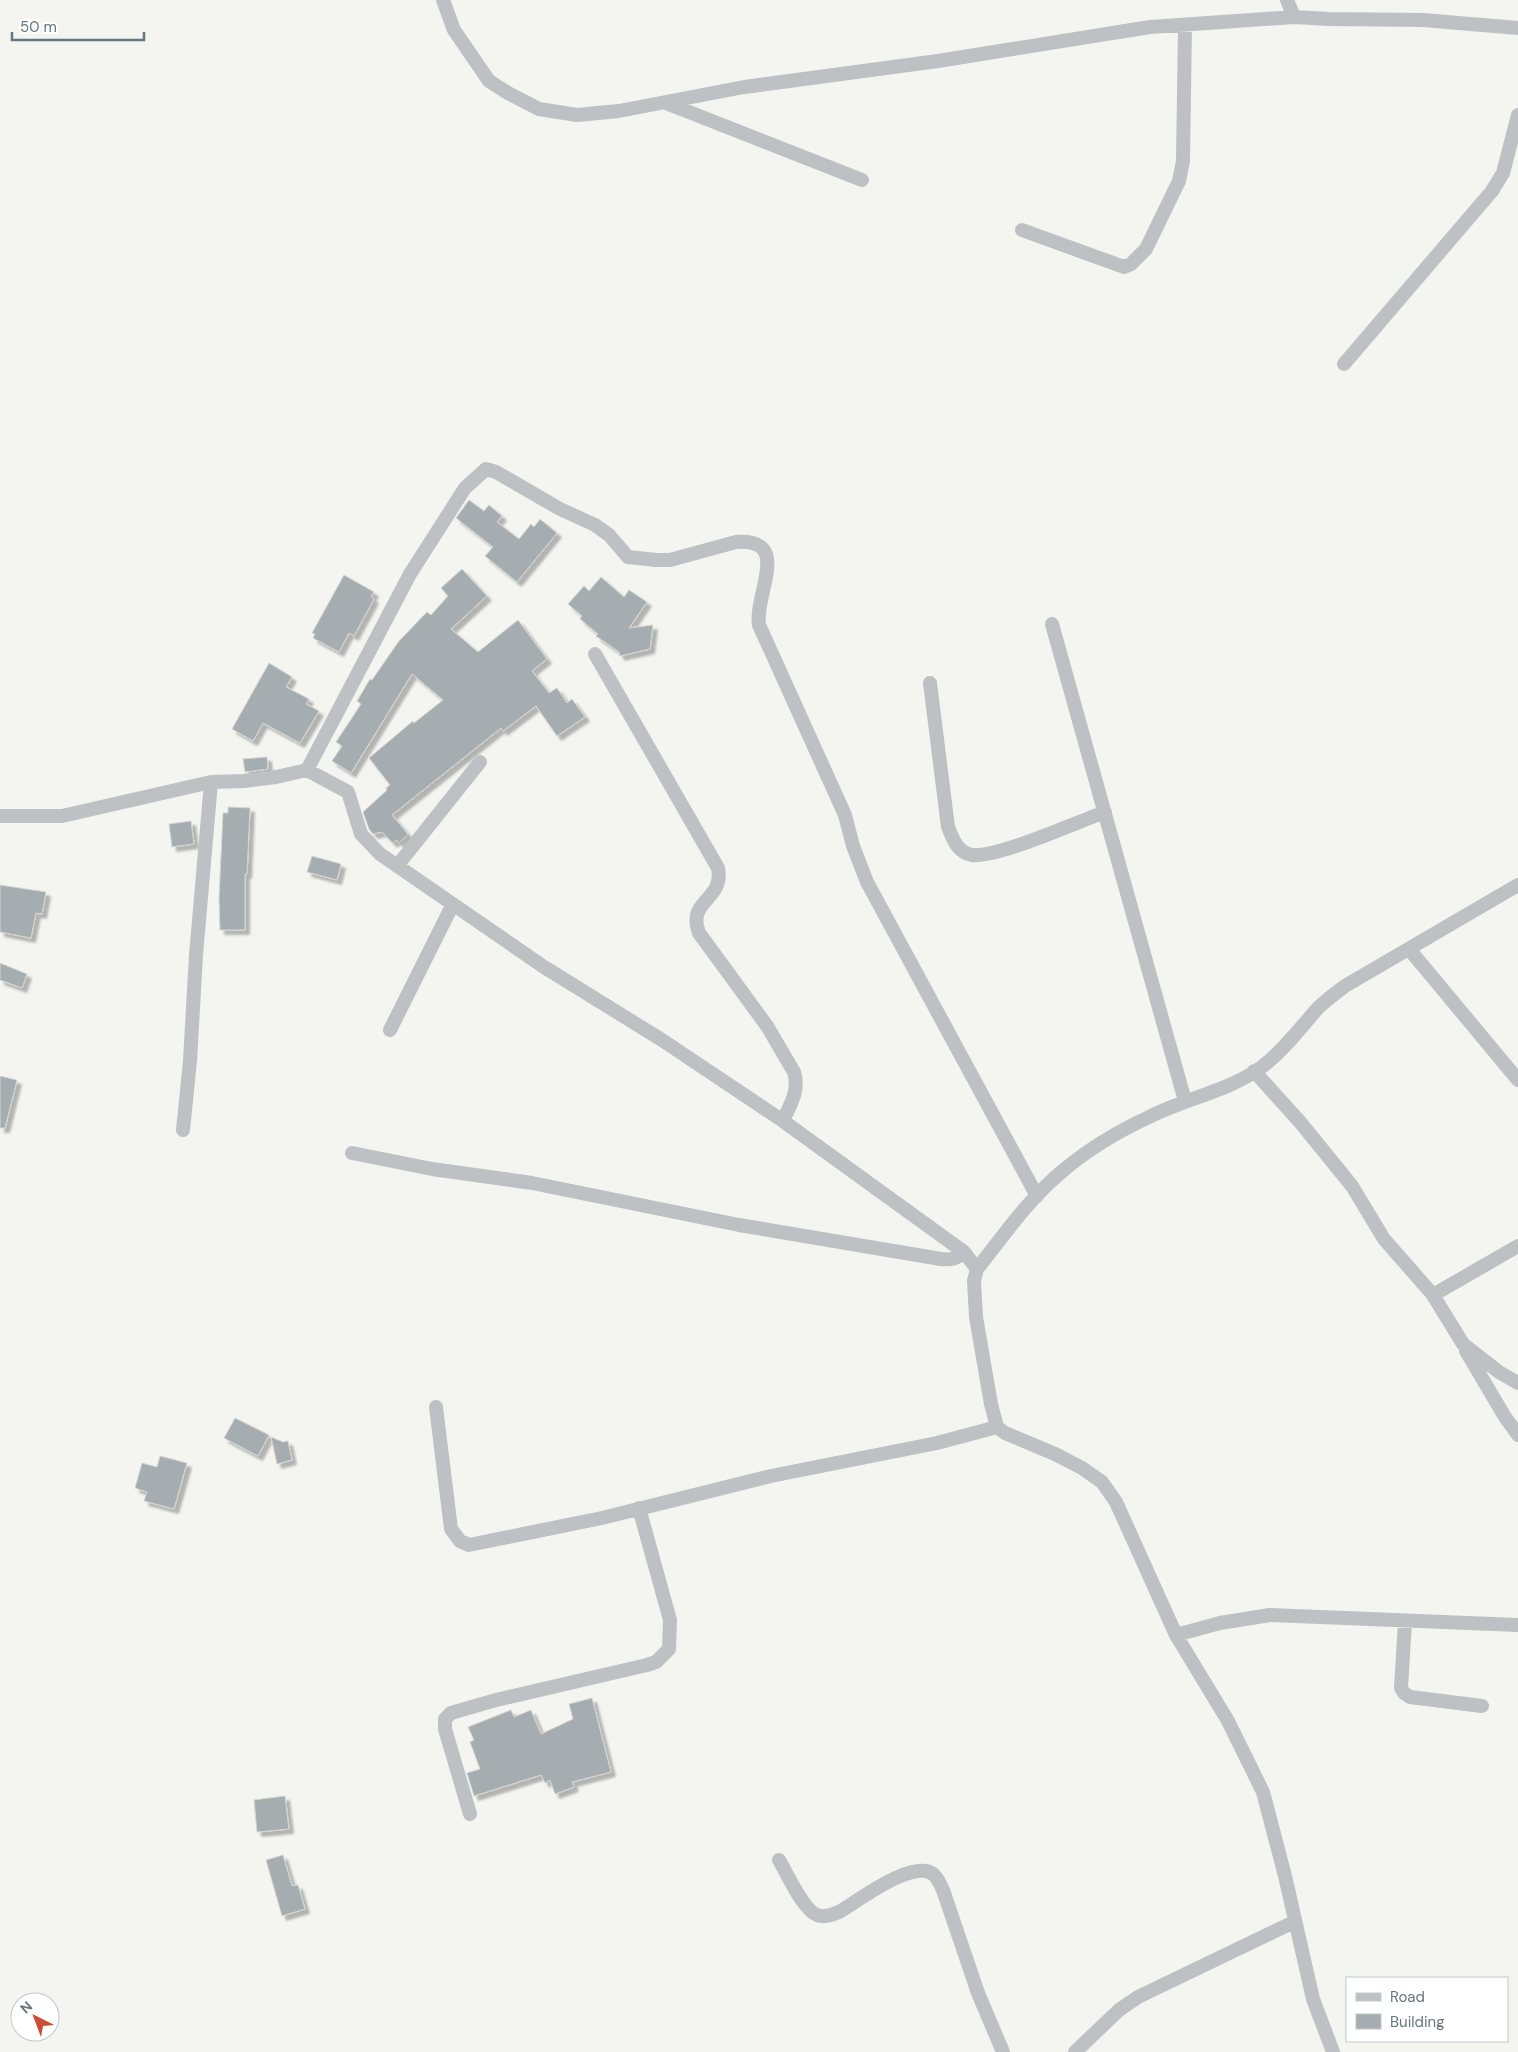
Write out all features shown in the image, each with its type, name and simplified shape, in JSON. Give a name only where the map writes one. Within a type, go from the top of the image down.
[{"type":"street","points":[[443,0],[454,30],[489,81],[539,109],[577,115],[619,111],[666,103],[744,86],[938,61],[1150,27],[1294,17],[1423,20],[1518,28]]},
{"type":"street","points":[[1287,0],[1294,17]]},
{"type":"street","points":[[1022,230],[1124,267],[1132,264],[1146,249],[1178,181],[1183,161],[1185,25]]},
{"type":"street","points":[[666,103],[862,180]]},
{"type":"street","points":[[1344,364],[1476,212],[1495,186],[1503,173],[1518,115]]},
{"type":"street","points":[[307,770],[410,574],[465,488],[486,469],[496,472],[560,509],[596,525],[609,535],[628,557],[670,560],[736,542],[746,541],[760,545],[764,548],[769,564],[758,614],[759,624],[845,815],[858,861],[949,1035],[1037,1196]]},
{"type":"street","points":[[1052,624],[1185,1100]]},
{"type":"street","points":[[595,654],[718,868],[720,876],[718,885],[699,908],[695,923],[699,933],[767,1026],[794,1072],[797,1080],[796,1088],[783,1121]]},
{"type":"street","points":[[930,683],[948,827],[956,846],[971,855],[998,852],[1105,812]]},
{"type":"street","points":[[397,866],[480,762]]},
{"type":"street","points":[[0,816],[62,816],[211,782],[244,781],[276,777],[307,770],[348,792],[361,834],[380,854],[544,967],[662,1040],[783,1121],[964,1252],[977,1270]]},
{"type":"street","points":[[183,1130],[211,782]]},
{"type":"street","points":[[1333,2052],[1313,1999],[1285,1876],[1263,1792],[1228,1721],[1176,1635],[1116,1502],[1102,1482],[1082,1468],[1005,1433],[997,1426],[991,1404],[976,1317],[974,1281],[977,1270],[1021,1212],[1064,1170],[1103,1142],[1149,1117],[1185,1100],[1227,1086],[1264,1066],[1303,1027],[1319,1006],[1338,991],[1518,885]]},
{"type":"street","points":[[390,1030],[453,904]]},
{"type":"street","points":[[1409,949],[1518,1080]]},
{"type":"street","points":[[1254,1071],[1300,1122],[1352,1186],[1384,1239],[1434,1295],[1505,1417],[1518,1435]]},
{"type":"street","points":[[352,1153],[432,1169],[532,1183],[739,1225],[941,1259],[950,1260],[958,1258],[964,1252]]},
{"type":"street","points":[[1434,1295],[1518,1246]]},
{"type":"street","points":[[1462,1344],[1498,1372],[1518,1383]]},
{"type":"street","points":[[436,1407],[451,1529],[460,1541],[469,1544],[639,1508],[771,1476],[937,1443],[997,1426]]},
{"type":"street","points":[[470,1814],[445,1729],[445,1719],[451,1713],[496,1700],[647,1665],[656,1662],[669,1649],[670,1620],[639,1508]]},
{"type":"street","points":[[1176,1635],[1220,1623],[1270,1615],[1405,1622],[1518,1625]]},
{"type":"street","points":[[1405,1622],[1401,1688],[1404,1693],[1410,1696],[1482,1706]]},
{"type":"street","points":[[779,1860],[805,1905],[818,1916],[828,1916],[839,1912],[907,1872],[924,1870],[932,1873],[938,1879],[943,1890],[978,1993],[1003,2052]]},
{"type":"street","points":[[1075,2052],[1119,2010],[1138,1997],[1294,1922]]},
{"type":"building","points":[[469,500],[484,511],[489,505],[502,516],[497,522],[519,539],[531,524],[534,527],[540,519],[557,533],[517,582],[485,556],[493,547],[456,518]]},
{"type":"building","points":[[462,569],[487,596],[451,629],[478,652],[518,620],[547,659],[532,671],[549,693],[557,688],[567,703],[572,699],[585,717],[557,736],[536,706],[503,731],[501,728],[392,815],[408,834],[399,843],[396,840],[393,843],[382,832],[373,834],[369,829],[363,812],[390,785],[369,758],[413,721],[414,723],[443,700],[412,674],[351,773],[332,761],[342,746],[336,742],[361,704],[357,701],[370,679],[372,680],[399,641],[427,612],[431,615],[448,596],[441,588]]},
{"type":"building","points":[[344,575],[374,592],[371,597],[374,599],[354,636],[349,633],[339,652],[313,638],[315,634],[312,633]]},
{"type":"building","points":[[601,577],[624,597],[629,590],[647,602],[629,628],[653,625],[650,649],[620,656],[619,652],[596,636],[598,634],[580,619],[582,616],[568,604],[584,586],[589,591]]},
{"type":"building","points":[[269,663],[292,677],[286,687],[309,699],[306,704],[319,711],[300,743],[263,723],[253,741],[232,729]]},
{"type":"building","points":[[267,757],[268,769],[245,772],[243,759]]},
{"type":"building","points":[[228,807],[250,808],[247,874],[245,874],[245,930],[220,930],[219,898],[223,813],[228,813]]},
{"type":"building","points":[[191,821],[194,844],[172,847],[169,824]]},
{"type":"building","points":[[312,856],[341,864],[337,880],[307,872]]},
{"type":"building","points":[[0,885],[46,892],[42,914],[36,913],[31,938],[0,932]]},
{"type":"building","points":[[0,963],[27,974],[22,988],[0,980]]},
{"type":"building","points":[[0,1076],[17,1080],[5,1128],[0,1128]]},
{"type":"building","points":[[235,1418],[269,1435],[258,1456],[224,1438]]},
{"type":"building","points":[[271,1437],[283,1442],[288,1441],[292,1460],[277,1464]]},
{"type":"building","points":[[160,1456],[187,1463],[174,1509],[144,1501],[147,1492],[135,1488],[142,1463],[157,1467]]},
{"type":"building","points":[[592,1698],[611,1772],[572,1782],[574,1787],[555,1794],[550,1780],[545,1783],[541,1775],[474,1796],[467,1773],[480,1769],[470,1742],[474,1740],[468,1727],[511,1710],[514,1717],[531,1710],[541,1734],[573,1719],[569,1704]]},
{"type":"building","points":[[285,1796],[289,1829],[257,1832],[254,1800]]},
{"type":"building","points":[[283,1855],[292,1886],[298,1885],[305,1909],[282,1916],[266,1860]]}]
